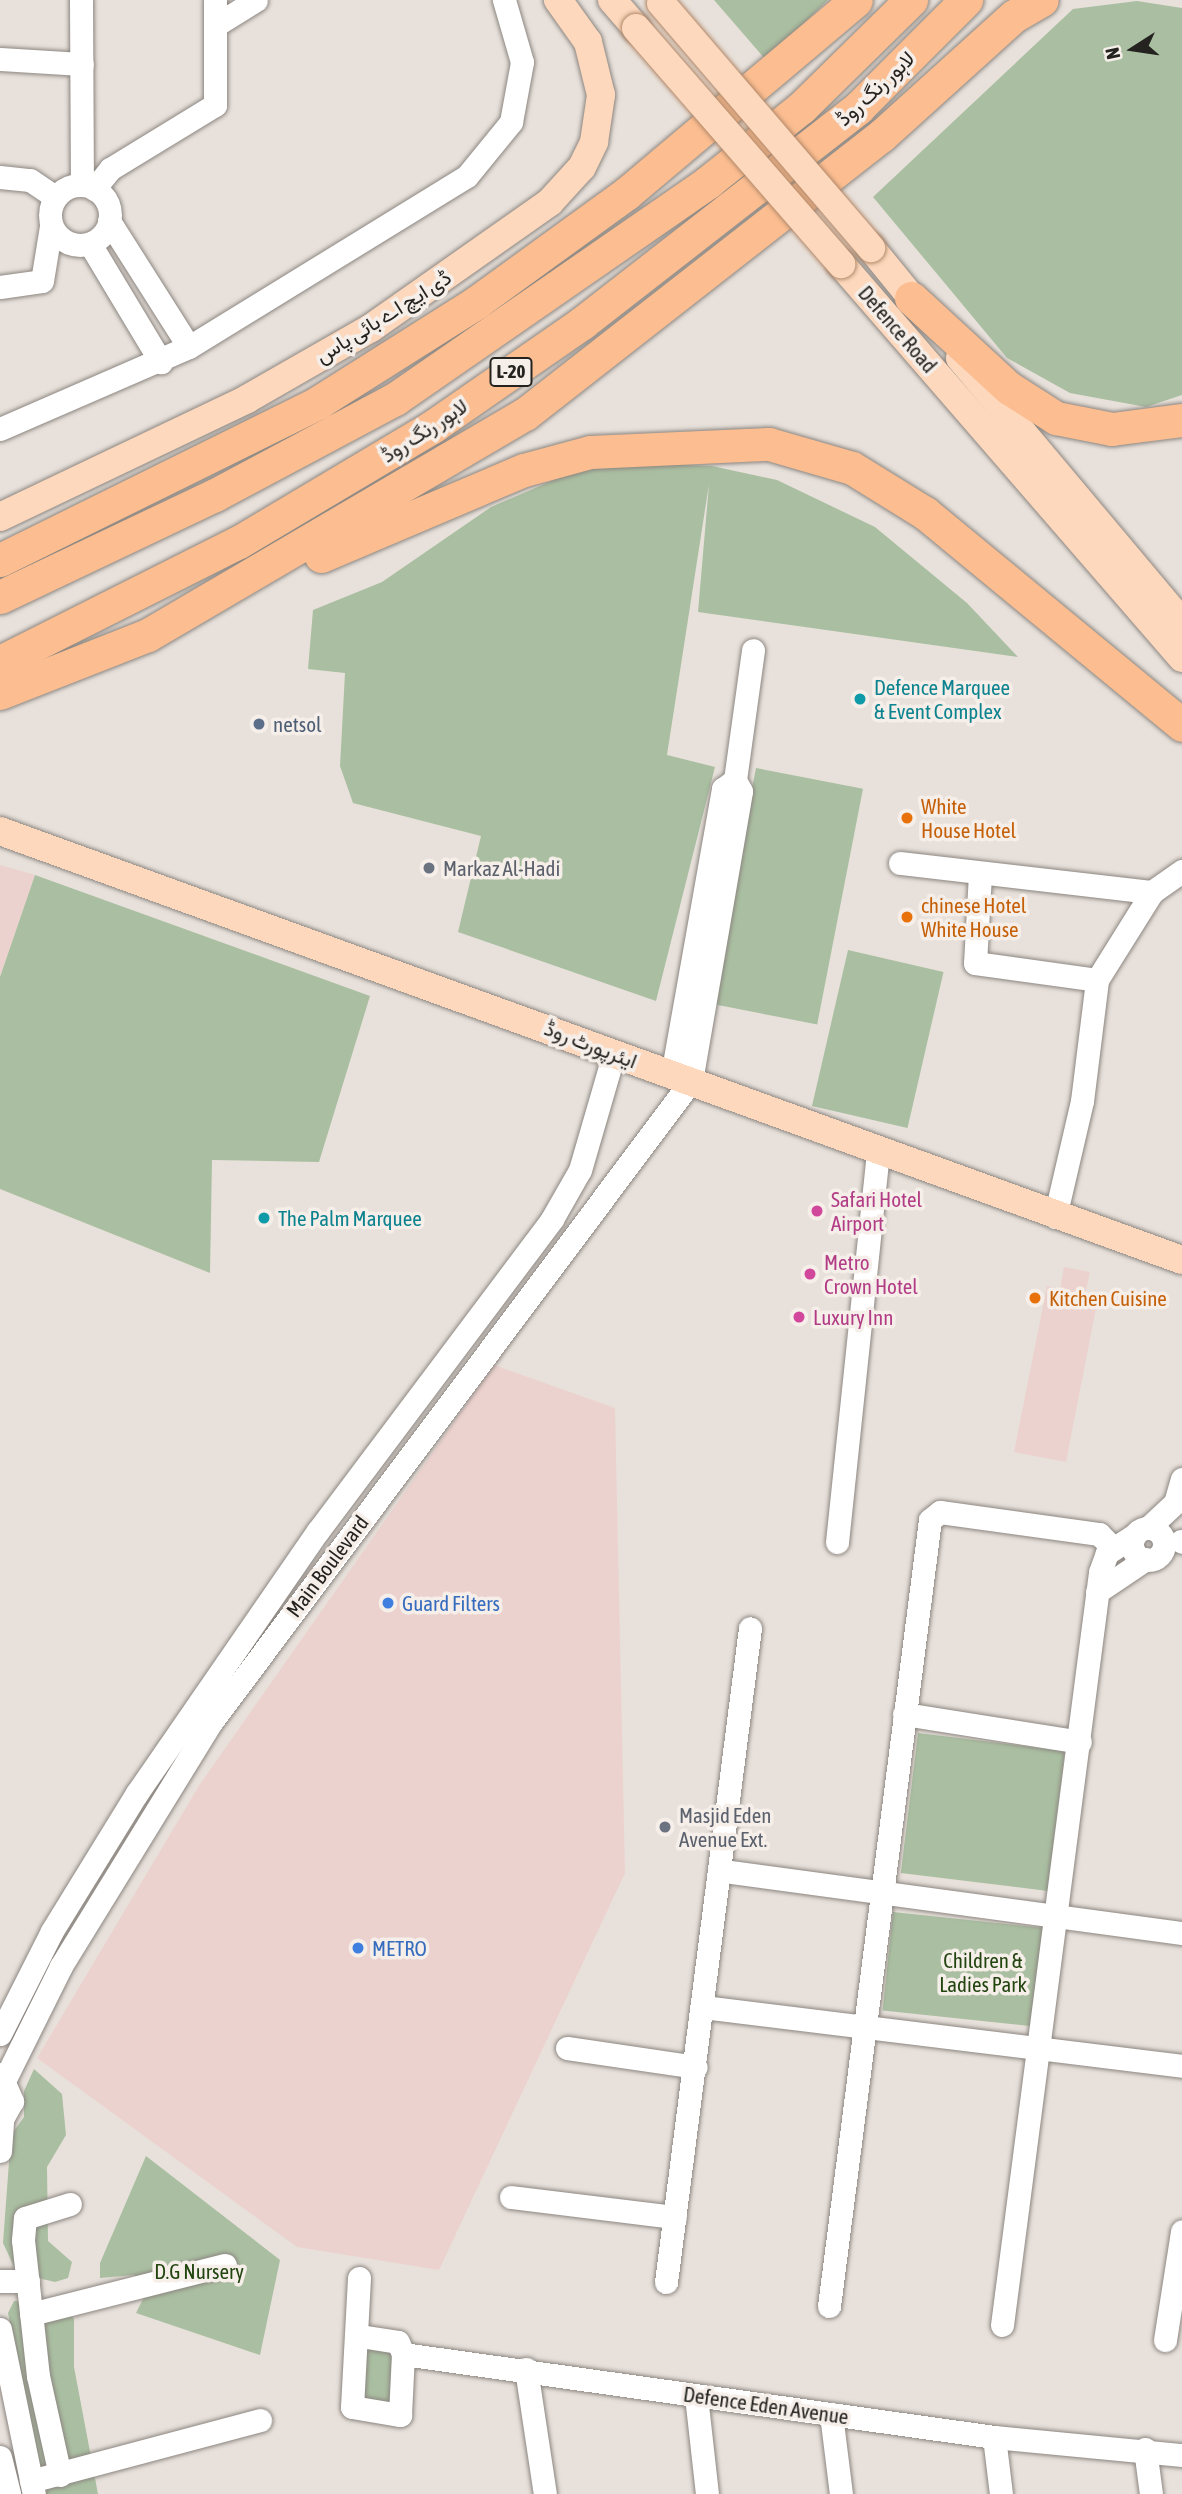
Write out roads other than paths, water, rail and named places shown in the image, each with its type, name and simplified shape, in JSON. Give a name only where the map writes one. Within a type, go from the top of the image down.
[{"type":"highway","points":[[0,560],[319,402],[477,302],[627,193],[856,0]]},
{"type":"highway","name":"لاہور رنگ روڈ","points":[[0,597],[215,495],[395,399],[708,182],[802,107],[911,0]]},
{"type":"highway","name":"لاہور رنگ روڈ","points":[[0,662],[239,542],[432,427],[582,323],[858,108],[966,0]]},
{"type":"highway","points":[[0,694],[148,635],[217,598],[525,414],[881,136],[1014,16],[1042,0]]},
{"type":"highway","points":[[911,298],[1009,388],[1056,418],[1112,429],[1182,420]]},
{"type":"highway","points":[[217,598],[524,470],[590,452],[665,444],[769,444],[852,468],[925,513],[1182,725]]},
{"type":"main road","name":"ڈی ایچ اے بائی پاس","points":[[0,517],[247,399],[371,328],[550,202],[588,154],[601,95],[588,42],[558,0]]},
{"type":"main road","name":"Defence Road","points":[[612,0],[1182,658]]},
{"type":"main road","name":"Defence Road","points":[[660,2],[870,247],[1182,623]]},
{"type":"main road","name":"ایئرپورٹ روڈ","points":[[0,831],[614,1053],[1055,1217],[1182,1260]]},
{"type":"street","points":[[80,0],[88,187],[109,208],[109,221],[190,347]]},
{"type":"street","points":[[55,197],[88,187],[110,169],[215,105],[215,0]]},
{"type":"street","points":[[216,25],[256,0]]},
{"type":"street","points":[[0,429],[161,362],[190,347],[486,159],[512,122],[522,62],[504,0]]},
{"type":"street","points":[[0,59],[82,64]]},
{"type":"street","points":[[0,177],[30,180],[55,197]]},
{"type":"street","points":[[0,287],[42,281],[55,197]]},
{"type":"street","points":[[90,244],[109,221]]},
{"type":"street","points":[[51,226],[67,242],[90,244]]},
{"type":"street","points":[[90,244],[161,362]]},
{"type":"street","points":[[681,1078],[723,789],[735,780],[753,650]]},
{"type":"street","points":[[900,863],[1152,892]]},
{"type":"street","points":[[1055,1217],[1082,1101],[1097,980],[1152,892],[1182,871]]},
{"type":"street","points":[[980,874],[975,963],[1097,980]]},
{"type":"street","name":"Main Boulevard","points":[[0,2034],[52,1931],[137,1793],[318,1531],[552,1219],[580,1170],[614,1053]]},
{"type":"street","name":"Main Boulevard","points":[[2,2076],[61,1966],[212,1721],[681,1078]]},
{"type":"street","points":[[837,1542],[878,1150]]},
{"type":"street","points":[[1002,2325],[1040,2045],[1054,1914],[1080,1742],[1097,1592],[1112,1547],[1142,1531],[1175,1503],[1182,1479]]},
{"type":"street","points":[[829,2306],[861,2024],[933,1514],[1099,1534],[1112,1547]]},
{"type":"street","points":[[1142,1531],[1163,1537],[1153,1557]]},
{"type":"street","points":[[1097,1592],[1182,1541]]},
{"type":"street","points":[[666,2281],[723,1871],[750,1628]]},
{"type":"street","points":[[904,1714],[1080,1742]]},
{"type":"street","points":[[723,1871],[1182,1933]]},
{"type":"street","points":[[704,2007],[1040,2045],[1182,2066]]},
{"type":"street","points":[[567,2048],[695,2067]]},
{"type":"street","points":[[0,2151],[1,2122],[12,2101],[2,2076]]},
{"type":"street","points":[[511,2197],[675,2217]]},
{"type":"street","points":[[60,2475],[31,2314],[25,2218],[70,2204]]},
{"type":"street","points":[[1165,2340],[1182,2231]]},
{"type":"street","points":[[31,2314],[225,2265]]},
{"type":"street","points":[[359,2278],[360,2336],[353,2344],[352,2407],[400,2415],[403,2354]]},
{"type":"street","points":[[0,2281],[28,2281]]},
{"type":"street","points":[[0,2329],[33,2487],[60,2475],[260,2420]]},
{"type":"street","name":"Defence Eden Avenue","points":[[360,2336],[398,2342],[403,2354],[526,2369],[696,2396],[994,2437],[1145,2449],[1182,2455]]},
{"type":"street","points":[[526,2369],[545,2494]]},
{"type":"street","points":[[696,2396],[708,2494]]},
{"type":"street","points":[[831,2414],[841,2494]]},
{"type":"street","points":[[994,2437],[1001,2494]]},
{"type":"street","points":[[1145,2449],[1151,2494]]},
{"type":"street","points":[[0,2456],[9,2494]]},
{"type":"place","name":"Defence Marquee & Event Complex","points":[[860,699]]},
{"type":"place","name":"netsol","points":[[259,724]]},
{"type":"place","name":"White House Hotel","points":[[907,818]]},
{"type":"place","name":"Markaz Al-Hadi","points":[[429,868]]},
{"type":"place","name":"chinese Hotel White House","points":[[907,917]]},
{"type":"place","name":"Safari Hotel Airport","points":[[817,1211]]},
{"type":"place","name":"The Palm Marquee","points":[[264,1218]]},
{"type":"place","name":"Metro Crown Hotel","points":[[810,1274]]},
{"type":"place","name":"Kitchen Cuisine","points":[[1035,1298]]},
{"type":"place","name":"Luxury Inn","points":[[799,1317]]},
{"type":"place","name":"Guard Filters","points":[[388,1603]]},
{"type":"place","name":"Masjid Eden Avenue Ext.","points":[[665,1827]]},
{"type":"place","name":"METRO","points":[[358,1948]]},
{"type":"park label","name":"Children & Ladies Park","points":[[983,1972]]},
{"type":"park label","name":"D.G Nursery","points":[[199,2271]]}]
